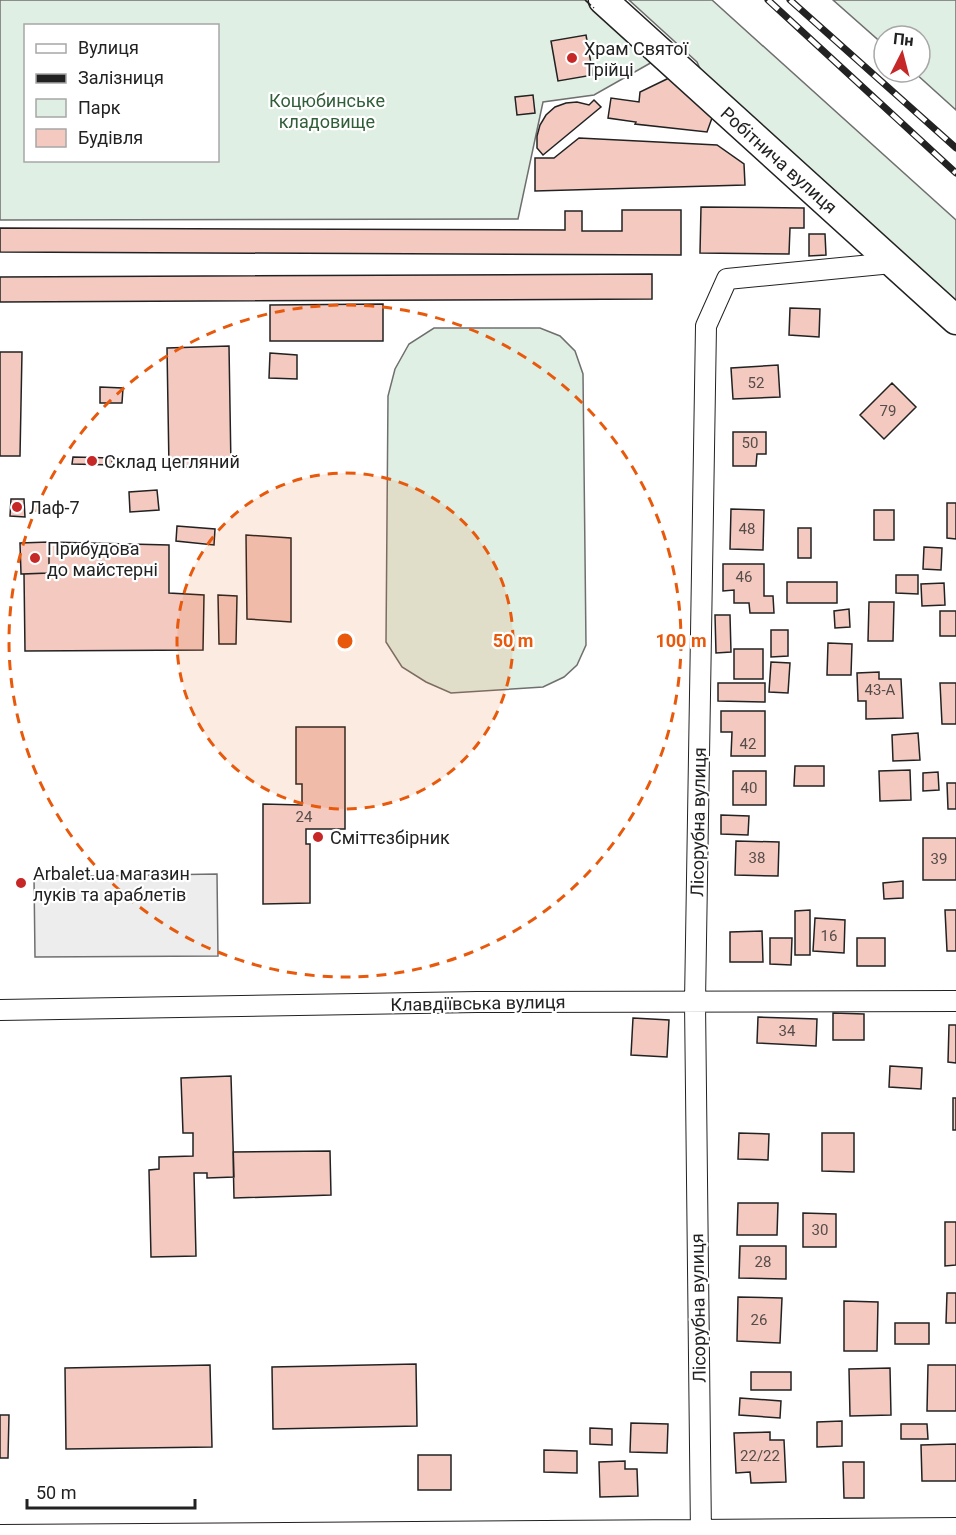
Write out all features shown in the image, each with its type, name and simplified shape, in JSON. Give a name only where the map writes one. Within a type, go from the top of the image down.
[{"type":"street","name":"Робітнича вулиця","points":[[603,0],[956,320]]},
{"type":"street","name":"Лісорубна вулиця","points":[[701,1532],[694,1002],[706,326],[726,279],[892,263]]},
{"type":"street","name":"Клавдіївська вулиця","points":[[0,1010],[477,1002],[956,1001]]},
{"type":"street","points":[[0,1534],[701,1532],[956,1528]]},
{"type":"green space","name":"Коцюбинське кладовище","points":[[0,0],[585,0],[654,61],[594,95],[543,102],[518,219],[0,220]]},
{"type":"green space","points":[[629,0],[712,0],[956,220],[956,309],[705,80],[697,62]]},
{"type":"green space","points":[[833,0],[956,0],[956,110],[927,84],[932,84],[932,24],[872,24],[872,34]]},
{"type":"green space","points":[[434,328],[540,328],[560,336],[575,351],[583,374],[586,645],[577,665],[564,677],[543,687],[451,693],[426,682],[402,667],[386,642],[388,396],[395,369],[409,344]]},
{"type":"shaded area","points":[[217,874],[218,956],[35,957],[34,877]]},
{"type":"building","name":"Храм Святої Трійці","points":[[586,35],[593,75],[558,81],[551,41]]},
{"type":"building","points":[[669,78],[712,118],[707,132],[635,124],[636,122],[608,118],[611,98],[639,102],[640,92]]},
{"type":"building","points":[[533,95],[535,113],[517,115],[515,97]]},
{"type":"building","points":[[594,100],[601,107],[543,155],[537,148],[537,136],[546,115],[555,107],[566,103],[577,102],[589,105]]},
{"type":"building","points":[[579,138],[717,145],[744,164],[745,185],[535,191],[535,158],[554,158]]},
{"type":"building","points":[[701,207],[804,208],[804,228],[790,228],[789,254],[700,253]]},
{"type":"building","points":[[622,210],[681,210],[681,255],[0,252],[0,228],[565,230],[565,211],[582,211],[582,231],[622,231]]},
{"type":"building","points":[[809,234],[825,234],[826,255],[809,256]]},
{"type":"building","points":[[652,274],[652,299],[0,302],[0,277]]},
{"type":"building","points":[[383,304],[383,341],[270,341],[270,305]]},
{"type":"building","points":[[790,308],[820,309],[819,337],[789,335]]},
{"type":"building","points":[[229,346],[231,468],[169,467],[167,348]]},
{"type":"building","points":[[0,352],[22,352],[20,456],[0,456]]},
{"type":"building","points":[[270,353],[297,355],[297,379],[269,378]]},
{"type":"building","points":[[778,365],[780,397],[733,399],[731,368]]},
{"type":"building","points":[[892,383],[916,407],[884,439],[860,415]]},
{"type":"building","points":[[100,387],[123,388],[122,403],[100,403]]},
{"type":"building","points":[[733,432],[766,432],[766,454],[757,454],[756,466],[733,466]]},
{"type":"building","name":"Склад цегляний","points":[[73,457],[112,458],[112,465],[72,464]]},
{"type":"building","points":[[157,490],[159,510],[130,512],[129,492]]},
{"type":"building","name":"Лаф-7","points":[[11,499],[24,499],[25,517],[10,516]]},
{"type":"building","points":[[947,503],[956,503],[956,539],[947,538]]},
{"type":"building","points":[[731,509],[764,510],[763,550],[730,549]]},
{"type":"building","points":[[874,510],[894,510],[894,540],[874,540]]},
{"type":"building","points":[[177,526],[215,529],[214,545],[176,541]]},
{"type":"building","points":[[798,528],[811,528],[811,558],[798,558]]},
{"type":"building","points":[[246,535],[291,538],[291,622],[247,619]]},
{"type":"building","points":[[49,542],[169,545],[169,593],[204,595],[203,650],[25,651],[24,574],[49,573]]},
{"type":"building","name":"Прибудова до майстерні","points":[[49,542],[49,573],[21,574],[20,543]]},
{"type":"building","points":[[924,547],[942,548],[941,570],[923,569]]},
{"type":"building","points":[[723,564],[764,564],[764,596],[773,596],[774,613],[750,613],[749,603],[734,603],[734,590],[723,591]]},
{"type":"building","points":[[896,575],[918,575],[918,594],[896,593]]},
{"type":"building","points":[[787,582],[837,582],[837,603],[787,603]]},
{"type":"building","points":[[944,583],[945,605],[922,606],[921,584]]},
{"type":"building","points":[[218,595],[237,596],[236,644],[219,644]]},
{"type":"building","points":[[869,602],[894,602],[893,641],[868,641]]},
{"type":"building","points":[[849,609],[850,627],[835,628],[834,611]]},
{"type":"building","points":[[940,611],[956,611],[956,636],[940,636]]},
{"type":"building","points":[[715,615],[730,615],[731,652],[716,653]]},
{"type":"building","points":[[771,630],[788,630],[788,656],[771,657]]},
{"type":"building","points":[[828,643],[852,644],[851,675],[827,675]]},
{"type":"building","points":[[734,649],[763,649],[763,679],[734,679]]},
{"type":"building","points":[[771,662],[790,663],[788,693],[769,692]]},
{"type":"building","points":[[879,672],[879,679],[901,679],[903,718],[866,719],[866,701],[858,701],[857,673]]},
{"type":"building","points":[[718,683],[765,683],[765,702],[718,701]]},
{"type":"building","points":[[940,683],[956,683],[956,724],[942,724]]},
{"type":"building","points":[[721,711],[765,711],[765,756],[731,756],[732,732],[721,732]]},
{"type":"building","points":[[296,727],[345,727],[345,829],[306,829],[306,844],[310,844],[310,903],[263,904],[263,804],[302,805],[302,784],[296,784]]},
{"type":"building","points":[[918,733],[920,760],[893,761],[892,735]]},
{"type":"building","points":[[795,766],[824,766],[824,786],[794,786]]},
{"type":"building","points":[[910,770],[911,800],[880,801],[879,771]]},
{"type":"building","points":[[733,771],[766,771],[766,805],[733,805]]},
{"type":"building","points":[[938,772],[939,790],[923,791],[923,773]]},
{"type":"building","points":[[947,783],[956,783],[956,809],[948,809]]},
{"type":"building","points":[[721,815],[749,816],[748,835],[721,834]]},
{"type":"building","points":[[923,838],[956,838],[956,880],[923,880]]},
{"type":"building","points":[[736,841],[779,842],[778,876],[735,875]]},
{"type":"building","points":[[903,881],[903,898],[884,899],[883,883]]},
{"type":"building","points":[[810,910],[810,955],[795,955],[795,911]]},
{"type":"building","points":[[945,910],[956,910],[956,951],[947,951]]},
{"type":"building","points":[[815,918],[845,920],[844,953],[813,951]]},
{"type":"building","points":[[762,931],[763,962],[730,962],[730,932]]},
{"type":"building","points":[[770,938],[792,938],[791,965],[770,964]]},
{"type":"building","points":[[857,938],[885,938],[885,966],[857,966]]},
{"type":"building","points":[[833,1013],[864,1014],[864,1040],[833,1040]]},
{"type":"building","points":[[758,1017],[817,1019],[816,1046],[757,1043]]},
{"type":"building","points":[[633,1018],[669,1020],[667,1057],[631,1055]]},
{"type":"building","points":[[949,1025],[956,1025],[956,1063],[948,1062]]},
{"type":"building","points":[[890,1066],[922,1068],[921,1089],[889,1087]]},
{"type":"building","points":[[231,1076],[234,1177],[207,1178],[207,1173],[194,1173],[196,1256],[151,1257],[149,1170],[159,1169],[159,1157],[193,1156],[193,1133],[183,1133],[181,1078]]},
{"type":"building","points":[[953,1098],[956,1098],[956,1130],[953,1130]]},
{"type":"building","points":[[739,1133],[769,1134],[768,1160],[738,1159]]},
{"type":"building","points":[[822,1133],[854,1133],[854,1172],[822,1171]]},
{"type":"building","points":[[330,1151],[331,1195],[234,1198],[233,1152]]},
{"type":"building","points":[[738,1203],[778,1203],[777,1235],[737,1235]]},
{"type":"building","points":[[803,1213],[836,1214],[836,1247],[803,1247]]},
{"type":"building","points":[[945,1222],[956,1222],[956,1265],[945,1266]]},
{"type":"building","points":[[740,1246],[786,1246],[786,1279],[739,1278]]},
{"type":"building","points":[[947,1293],[956,1293],[956,1323],[946,1323]]},
{"type":"building","points":[[738,1297],[782,1298],[780,1343],[737,1341]]},
{"type":"building","points":[[844,1301],[878,1302],[877,1351],[844,1351]]},
{"type":"building","points":[[895,1323],[929,1323],[929,1344],[895,1344]]},
{"type":"building","points":[[416,1364],[417,1426],[273,1429],[272,1367]]},
{"type":"building","points":[[210,1365],[212,1447],[66,1449],[65,1368]]},
{"type":"building","points":[[928,1365],[956,1365],[956,1411],[927,1411]]},
{"type":"building","points":[[890,1368],[891,1415],[850,1416],[849,1369]]},
{"type":"building","points":[[751,1372],[791,1372],[791,1390],[751,1390]]},
{"type":"building","points":[[740,1398],[781,1401],[780,1418],[739,1415]]},
{"type":"building","points":[[0,1415],[9,1415],[8,1458],[0,1458]]},
{"type":"building","points":[[842,1421],[842,1446],[817,1447],[817,1422]]},
{"type":"building","points":[[631,1423],[668,1424],[667,1453],[630,1452]]},
{"type":"building","points":[[901,1424],[927,1424],[928,1439],[901,1439]]},
{"type":"building","points":[[590,1428],[612,1429],[612,1445],[590,1444]]},
{"type":"building","points":[[770,1432],[770,1440],[784,1440],[786,1482],[751,1483],[750,1472],[736,1473],[734,1433]]},
{"type":"building","points":[[956,1444],[956,1481],[922,1481],[921,1445]]},
{"type":"building","points":[[544,1450],[577,1451],[577,1473],[544,1472]]},
{"type":"building","points":[[418,1455],[451,1455],[451,1490],[418,1490]]},
{"type":"building","points":[[625,1461],[625,1469],[637,1469],[638,1496],[600,1497],[599,1462]]},
{"type":"building","points":[[843,1462],[864,1462],[864,1498],[844,1498]]},
{"type":"railway","points":[[768,0],[956,173]]},
{"type":"railway","points":[[790,0],[956,148]]},
{"type":"fence","points":[[585,0],[594,8]]},
{"type":"place","name":"Храм Святої Трійці","points":[[572,58]]},
{"type":"place","name":"Склад цегляний","points":[[92,461]]},
{"type":"place","name":"Лаф-7","points":[[17,507]]},
{"type":"place","name":"Прибудова до майстерні","points":[[35,558]]},
{"type":"place","name":"Сміттєзбірник","points":[[318,837]]},
{"type":"place","name":"Arbalet.ua магазин луків та араблетів","points":[[21,883]]}]
